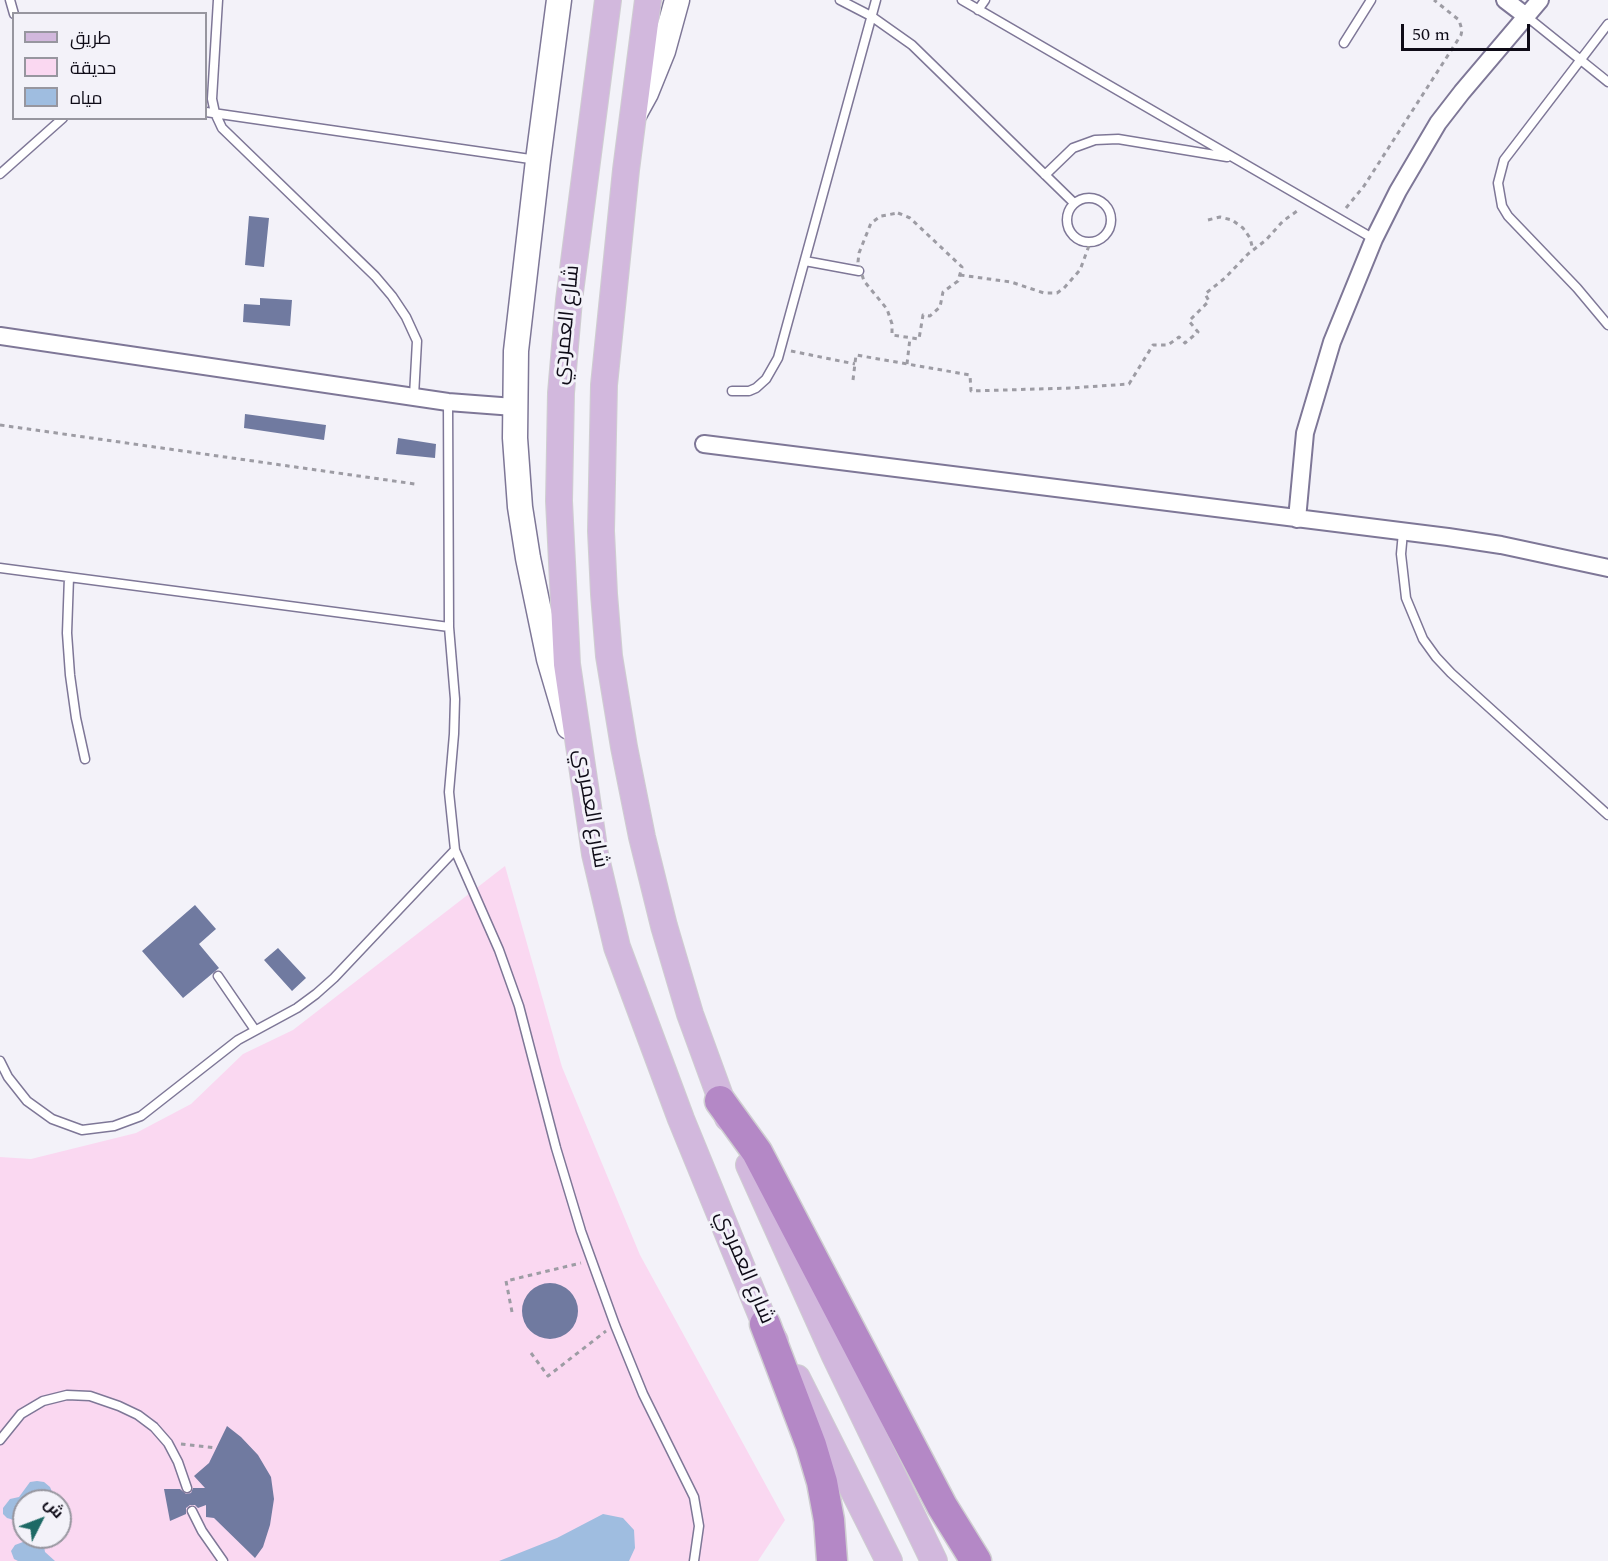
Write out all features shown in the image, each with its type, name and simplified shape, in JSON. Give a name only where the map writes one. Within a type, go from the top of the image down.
[{"type":"highway","points":[[720,1101],[740,1126],[767,1171],[942,1506],[976,1561]]},
{"type":"highway","points":[[765,1324],[811,1445],[822,1482],[829,1520],[832,1561]]},
{"type":"main road","name":"شارع العمردي","points":[[608,0],[569,300],[560,404],[561,577],[567,664],[596,854],[617,947],[681,1119],[765,1324],[816,1414],[889,1561]]},
{"type":"main road","name":"شارع العمردي","points":[[648,0],[626,170],[604,385],[602,510],[604,594],[609,656],[624,747],[642,837],[664,926],[720,1101],[835,1356],[934,1561]]},
{"type":"street","points":[[559,0],[516,351],[515,455],[528,558],[562,710],[580,759]]},
{"type":"street","points":[[634,112],[663,51],[676,0]]},
{"type":"street","points":[[1505,0],[1526,16]]},
{"type":"street","points":[[1297,519],[1305,434],[1311,410],[1332,342],[1374,239],[1398,191],[1438,123],[1540,0]]},
{"type":"street","points":[[0,336],[448,402],[514,406]]},
{"type":"street","points":[[704,444],[1501,545],[1608,568]]},
{"type":"lane","points":[[218,0],[210,112],[222,128],[375,276],[392,296],[406,317],[417,341],[414,396]]},
{"type":"lane","points":[[840,0],[871,16],[912,45],[1074,203]]},
{"type":"lane","points":[[732,391],[749,391],[762,383],[774,366],[781,349],[876,0]]},
{"type":"lane","points":[[962,0],[1374,239]]},
{"type":"lane","points":[[978,9],[985,0]]},
{"type":"lane","points":[[1344,43],[1371,0]]},
{"type":"lane","points":[[1526,16],[1608,82]]},
{"type":"lane","points":[[1608,24],[1504,160],[1500,171],[1498,195],[1508,216],[1570,280],[1608,325]]},
{"type":"lane","points":[[210,112],[538,160]]},
{"type":"lane","points":[[0,174],[61,120]]},
{"type":"lane","points":[[1045,175],[1073,148],[1095,140],[1107,139],[1233,158]]},
{"type":"lane","points":[[1088,198],[1103,203],[1108,209],[1111,216],[1109,231],[1098,241],[1082,242],[1070,232],[1066,217],[1074,203],[1088,198]]},
{"type":"lane","points":[[805,261],[859,271]]},
{"type":"lane","points":[[448,402],[449,627],[455,699],[449,792],[455,850],[499,950],[519,1006],[556,1148],[591,1260],[615,1325],[643,1394],[694,1497],[699,1526],[694,1561]]},
{"type":"lane","points":[[1403,532],[1402,577],[1406,598],[1423,639],[1436,657],[1608,815]]},
{"type":"lane","points":[[0,567],[449,627]]},
{"type":"lane","points":[[69,577],[67,633],[69,675],[86,759]]},
{"type":"lane","points":[[0,1061],[8,1077],[27,1101],[52,1119],[82,1130],[114,1126],[141,1116],[208,1062],[255,1030],[297,1008],[334,978],[455,850]]},
{"type":"lane","points":[[218,976],[255,1030]]},
{"type":"lane","points":[[0,1440],[21,1414],[43,1401],[67,1395],[90,1396],[138,1415],[154,1427],[168,1443],[178,1461],[187,1488]]},
{"type":"lane","points":[[192,1511],[222,1561]]},
{"type":"path","points":[[1339,219],[1364,186],[1461,35],[1459,20],[1434,0]]},
{"type":"path","points":[[853,380],[856,355],[970,375],[971,391],[1129,384],[1153,345],[1168,345],[1179,337],[1185,343],[1198,332],[1189,321],[1209,301],[1205,294],[1266,240],[1283,221],[1310,202]]},
{"type":"path","points":[[898,213],[910,218],[962,267],[960,275],[958,281],[943,292],[940,307],[930,316],[923,315],[919,339],[892,335],[892,324],[887,309],[864,281],[859,271],[858,253],[868,228],[880,216],[898,213]]},
{"type":"path","points":[[1208,220],[1220,218],[1232,220],[1238,224],[1250,238],[1253,250]]},
{"type":"path","points":[[960,275],[1011,282],[1044,293],[1057,293],[1080,270],[1090,243]]},
{"type":"path","points":[[907,364],[910,338]]},
{"type":"path","points":[[781,349],[855,364]]},
{"type":"path","points":[[0,425],[415,484]]},
{"type":"path","points":[[512,1312],[506,1281],[591,1260]]},
{"type":"path","points":[[531,1353],[548,1376],[615,1325]]},
{"type":"path","points":[[168,1443],[216,1448]]},
{"type":"green space","points":[[505,866],[562,1067],[640,1255],[785,1520],[758,1561],[0,1561],[0,1157],[31,1159],[136,1133],[191,1104],[243,1054],[293,1030]]},
{"type":"water","points":[[30,1482],[44,1482],[51,1489],[25,1489]]},
{"type":"water","points":[[12,1499],[12,1519],[3,1514],[3,1508]]},
{"type":"water","points":[[603,1514],[623,1518],[634,1530],[635,1548],[629,1561],[499,1561],[557,1538]]},
{"type":"water","points":[[12,1549],[44,1549],[55,1561],[18,1561],[14,1559]]},
{"type":"building","points":[[249,216],[269,218],[264,267],[245,265]]},
{"type":"building","points":[[260,298],[292,300],[290,326],[243,322],[244,304],[260,305]]},
{"type":"building","points":[[245,414],[326,425],[324,440],[244,428]]},
{"type":"building","points":[[398,438],[436,444],[435,458],[396,454]]},
{"type":"building","points":[[195,905],[216,929],[199,944],[219,968],[183,998],[142,951]]},
{"type":"building","points":[[278,948],[306,978],[292,991],[264,960]]},
{"type":"building","points":[[550,1283],[561,1285],[570,1291],[576,1300],[578,1311],[576,1322],[570,1331],[561,1337],[550,1339],[539,1337],[530,1331],[524,1322],[522,1311],[524,1300],[530,1291],[539,1285]]},
{"type":"building","points":[[227,1426],[258,1455],[271,1477],[274,1499],[270,1525],[263,1547],[255,1558],[214,1518],[206,1517],[206,1505],[198,1508],[190,1505],[186,1508],[186,1514],[170,1521],[164,1489],[180,1489],[186,1494],[191,1493],[193,1488],[205,1488],[194,1476],[209,1463]]}]
